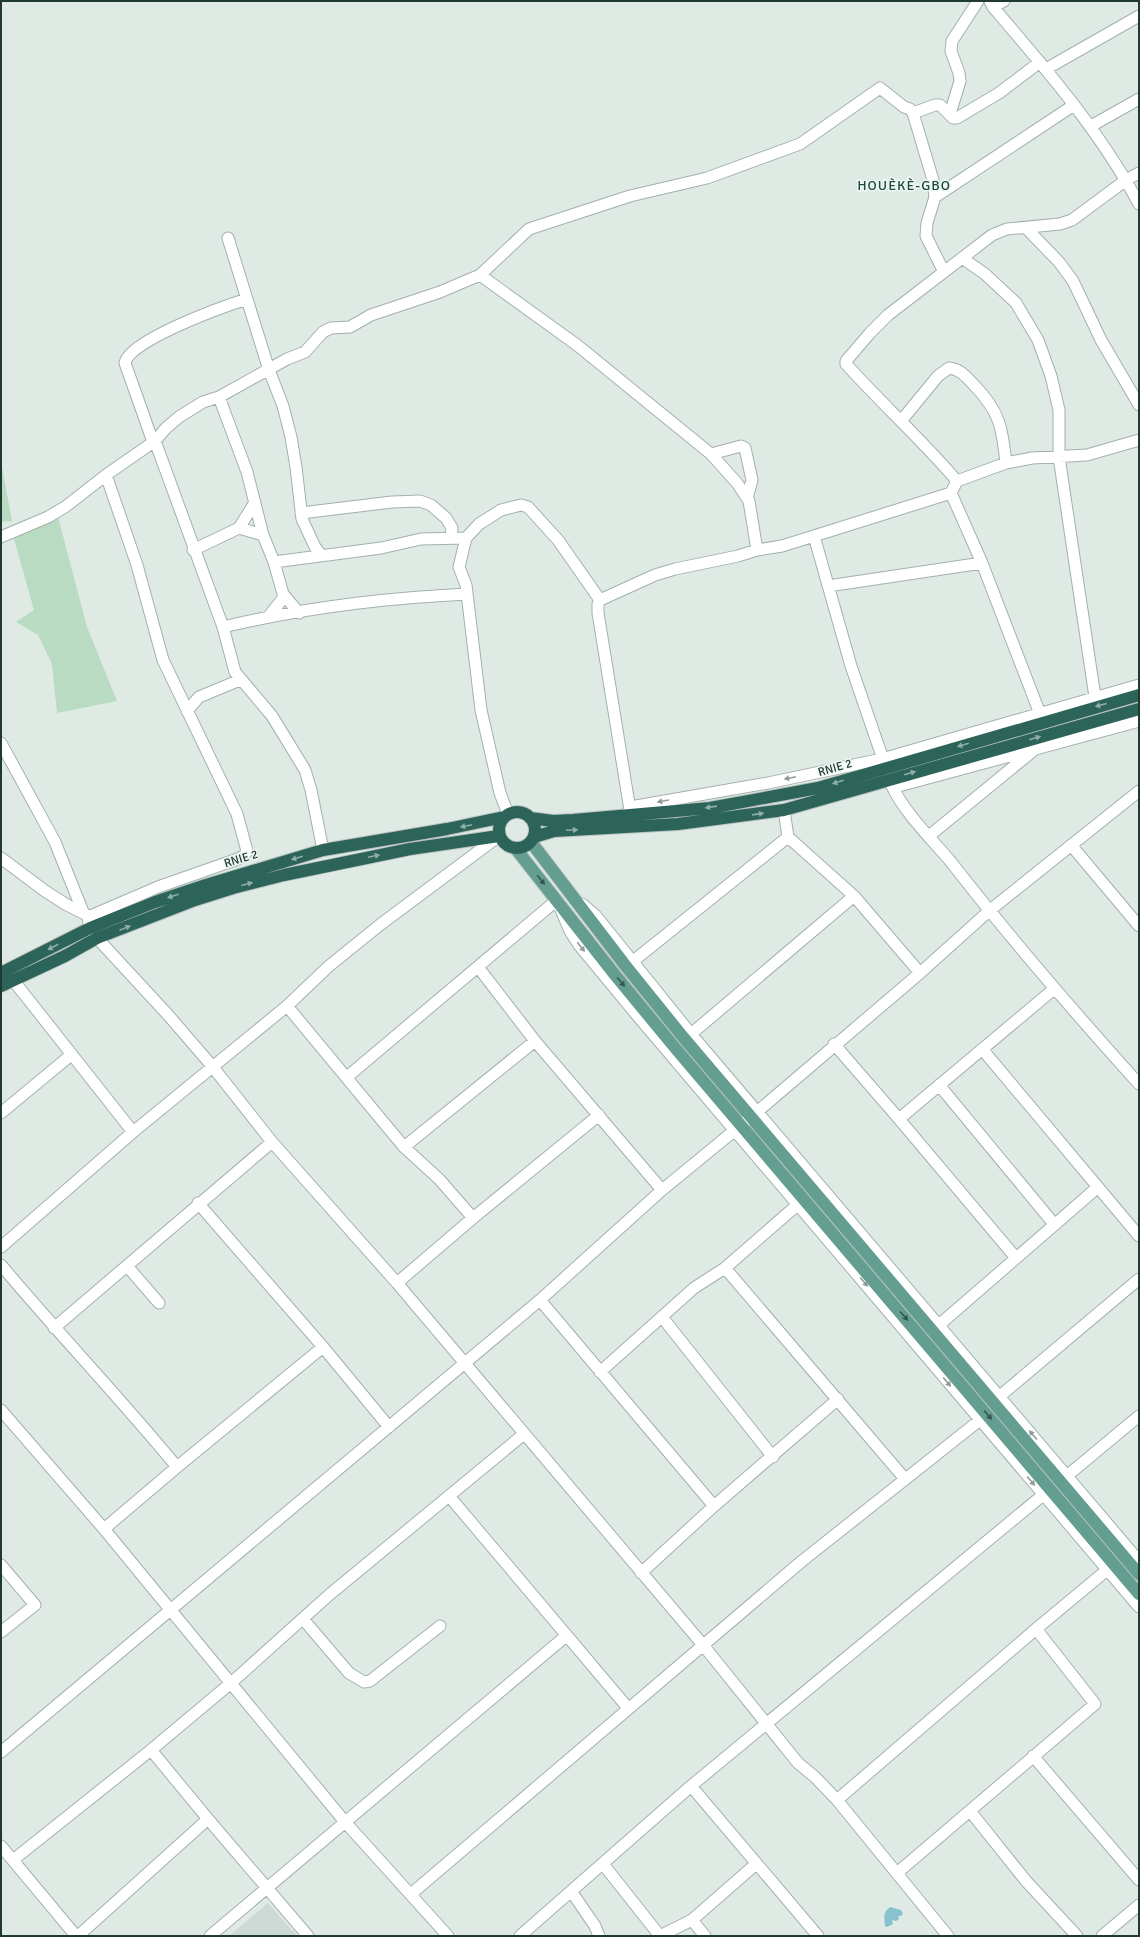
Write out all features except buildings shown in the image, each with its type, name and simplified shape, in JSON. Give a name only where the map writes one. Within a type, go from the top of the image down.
[{"type":"highway","name":"RNIE 2","points":[[516,849],[522,848],[533,839],[554,831],[678,824],[784,810],[1041,717],[1139,695]]},
{"type":"highway","name":"RNIE 2","points":[[1,973],[90,924],[155,902],[323,850],[446,830],[516,812],[524,813],[530,818],[553,821],[628,813],[710,808],[818,788],[887,773],[1139,709]]},
{"type":"highway","points":[[506,815],[498,829],[499,836],[506,845],[516,849]]},
{"type":"highway","points":[[530,818],[535,827],[533,839]]},
{"type":"highway","name":"RNIE 2","points":[[1,986],[65,956],[90,924],[195,900],[284,875],[410,849],[499,836]]},
{"type":"main road","points":[[533,839],[569,891],[683,1037],[754,1114],[1064,1478],[1131,1550],[1139,1574]]},
{"type":"main road","points":[[516,849],[615,975],[738,1127],[1047,1492],[1139,1594]]},
{"type":"street","points":[[950,114],[960,81],[959,73],[951,51],[952,41],[978,1]]},
{"type":"street","points":[[1004,1],[991,4],[1043,65],[1090,126],[1126,180],[1139,204]]},
{"type":"street","points":[[914,112],[935,105],[940,105],[957,118],[1043,65],[1139,16]]},
{"type":"street","points":[[1,537],[48,517],[65,507],[106,475],[154,442],[166,428],[179,417],[203,402],[218,397],[306,352],[323,332],[331,328],[350,326],[371,315],[440,292],[480,275],[522,234],[529,230],[630,196],[707,178],[800,144],[875,89],[880,88],[884,90],[901,105],[914,112],[933,180],[935,197],[927,223],[926,236],[944,272]]},
{"type":"street","points":[[1090,126],[1139,99]]},
{"type":"street","points":[[935,197],[1074,105]]},
{"type":"street","points":[[957,481],[935,455],[860,380],[846,364],[846,361],[888,315],[992,235],[1007,229],[1060,224],[1072,220],[1126,180],[1139,173]]},
{"type":"street","points":[[1026,228],[1059,262],[1073,281],[1101,340],[1139,405]]},
{"type":"street","points":[[228,238],[248,298],[269,370],[283,406],[291,437],[301,513],[307,532],[321,555]]},
{"type":"street","points":[[962,258],[985,274],[1016,303],[1038,340],[1051,376],[1058,410],[1059,457],[1095,697]]},
{"type":"street","points":[[480,275],[578,345],[711,454],[737,483],[747,498],[757,550]]},
{"type":"street","points":[[248,298],[170,328],[143,344],[128,356],[125,363],[154,442],[177,498],[193,550],[223,628],[235,672],[240,680],[255,695],[272,716],[305,770],[312,790],[323,850]]},
{"type":"street","points":[[901,421],[938,376],[949,368],[959,370],[984,395],[995,410],[1002,429],[1006,463]]},
{"type":"street","points":[[218,397],[247,472],[254,504],[260,518],[263,536],[274,562],[284,598],[299,613]]},
{"type":"street","points":[[628,813],[598,613],[598,604],[600,600],[655,575],[675,569],[738,556],[757,550],[782,546],[951,493],[957,481],[1006,463],[1032,458],[1087,454],[1139,440]]},
{"type":"street","points":[[711,454],[741,446],[745,448],[752,480],[747,498]]},
{"type":"street","points":[[90,924],[158,887],[235,860],[244,856],[247,851],[237,814],[169,674],[158,646],[137,565],[106,475]]},
{"type":"street","points":[[951,493],[982,563],[1041,717],[1095,697],[1139,685]]},
{"type":"street","points":[[301,513],[392,502],[420,502],[431,505],[446,518],[452,528],[451,538]]},
{"type":"street","points":[[193,550],[239,528],[254,504]]},
{"type":"street","points":[[506,815],[481,710],[466,585],[459,568],[466,538],[479,524],[501,510],[521,505],[528,507],[558,540],[600,600]]},
{"type":"street","points":[[239,528],[263,536]]},
{"type":"street","points":[[814,536],[851,666],[887,773],[902,805],[1054,989],[1139,1084]]},
{"type":"street","points":[[274,562],[381,548],[421,539],[466,538]]},
{"type":"street","points":[[828,586],[982,563]]},
{"type":"street","points":[[223,628],[269,616],[398,598],[467,594]]},
{"type":"street","points":[[269,616],[284,598]]},
{"type":"street","points":[[187,711],[199,697],[240,680]]},
{"type":"street","points":[[887,773],[895,787],[1139,721]]},
{"type":"street","points":[[1,743],[55,842],[90,924]]},
{"type":"street","points":[[929,836],[1037,748]]},
{"type":"street","points":[[1,1752],[540,1300],[662,1190],[920,973],[989,911],[1139,791]]},
{"type":"street","points":[[784,810],[788,837],[854,896],[920,973]]},
{"type":"street","points":[[1,1247],[133,1132],[287,1006],[329,966],[381,924],[499,836]]},
{"type":"street","points":[[632,962],[788,837]]},
{"type":"street","points":[[1071,845],[1137,920]]},
{"type":"street","points":[[1,858],[45,891],[67,905],[90,924],[212,1066],[272,1142],[397,1283],[703,1645],[765,1724],[798,1763],[815,1777],[837,1800],[948,1936]]},
{"type":"street","points":[[569,891],[596,916],[754,1114],[1000,1396],[1064,1478]]},
{"type":"street","points":[[691,1034],[854,896]]},
{"type":"street","points":[[347,1077],[557,900]]},
{"type":"street","points":[[478,967],[535,1041],[662,1190]]},
{"type":"street","points":[[13,980],[133,1132]]},
{"type":"street","points":[[899,1119],[1054,989]]},
{"type":"street","points":[[287,1006],[404,1147],[439,1179],[473,1218]]},
{"type":"street","points":[[404,1147],[535,1041]]},
{"type":"street","points":[[834,1044],[1016,1258]]},
{"type":"street","points":[[982,1048],[1139,1236]]},
{"type":"street","points":[[1,1113],[71,1055]]},
{"type":"street","points":[[938,1085],[1054,1224]]},
{"type":"street","points":[[397,1283],[473,1218],[599,1115]]},
{"type":"street","points":[[54,1328],[128,1266],[198,1203],[272,1142]]},
{"type":"street","points":[[939,1325],[1098,1187]]},
{"type":"street","points":[[600,1372],[694,1288],[725,1268],[801,1202],[980,1420],[1047,1492],[1107,1570],[1139,1607]]},
{"type":"street","points":[[198,1203],[323,1347],[389,1427]]},
{"type":"street","points":[[1,1265],[54,1328],[140,1422],[176,1467]]},
{"type":"street","points":[[128,1266],[159,1303]]},
{"type":"street","points":[[725,1268],[905,1479]]},
{"type":"street","points":[[1000,1396],[1139,1279]]},
{"type":"street","points":[[540,1300],[714,1506]]},
{"type":"street","points":[[662,1316],[773,1457]]},
{"type":"street","points":[[104,1529],[176,1467],[323,1347]]},
{"type":"street","points":[[641,1573],[714,1506],[773,1457],[838,1399]]},
{"type":"street","points":[[1,1410],[104,1529],[345,1822],[448,1936]]},
{"type":"street","points":[[520,1936],[691,1786],[1139,1416]]},
{"type":"street","points":[[411,1894],[563,1762],[586,1746],[628,1708],[802,1560],[980,1420]]},
{"type":"street","points":[[13,1860],[151,1750],[231,1683],[329,1595],[524,1434]]},
{"type":"street","points":[[449,1496],[628,1708]]},
{"type":"street","points":[[1131,1550],[1139,1561]]},
{"type":"street","points":[[1,1564],[35,1605],[1,1632]]},
{"type":"street","points":[[837,1800],[1107,1570]]},
{"type":"street","points":[[303,1619],[349,1673],[364,1682],[370,1681],[440,1626]]},
{"type":"street","points":[[897,1873],[1095,1704],[1036,1629]]},
{"type":"street","points":[[210,1936],[566,1636]]},
{"type":"street","points":[[151,1750],[308,1936]]},
{"type":"street","points":[[1034,1756],[1139,1880]]},
{"type":"street","points":[[691,1786],[818,1936]]},
{"type":"street","points":[[970,1811],[1026,1882],[1077,1936]]},
{"type":"street","points":[[1,1846],[77,1936],[208,1819]]},
{"type":"street","points":[[603,1864],[660,1936],[692,1920],[756,1864]]},
{"type":"street","points":[[571,1891],[595,1926],[600,1936]]},
{"type":"street","points":[[1102,1936],[1139,1905]]},
{"type":"street","points":[[692,1920],[705,1936]]},
{"type":"shaded area","points":[[268,1903],[297,1936],[229,1936]]},
{"type":"green space","points":[[1,462],[12,521],[1,522]]},
{"type":"green space","points":[[58,517],[87,627],[117,701],[57,713],[52,664],[38,635],[16,622],[34,610],[12,532]]},
{"type":"water","points":[[890,1907],[901,1910],[903,1913],[901,1916],[898,1916],[899,1919],[896,1921],[892,1920],[893,1924],[887,1927],[885,1926],[884,1915]]},
{"type":"district","name":"HOUÈKÈ-GBO","points":[[904,185]]}]
